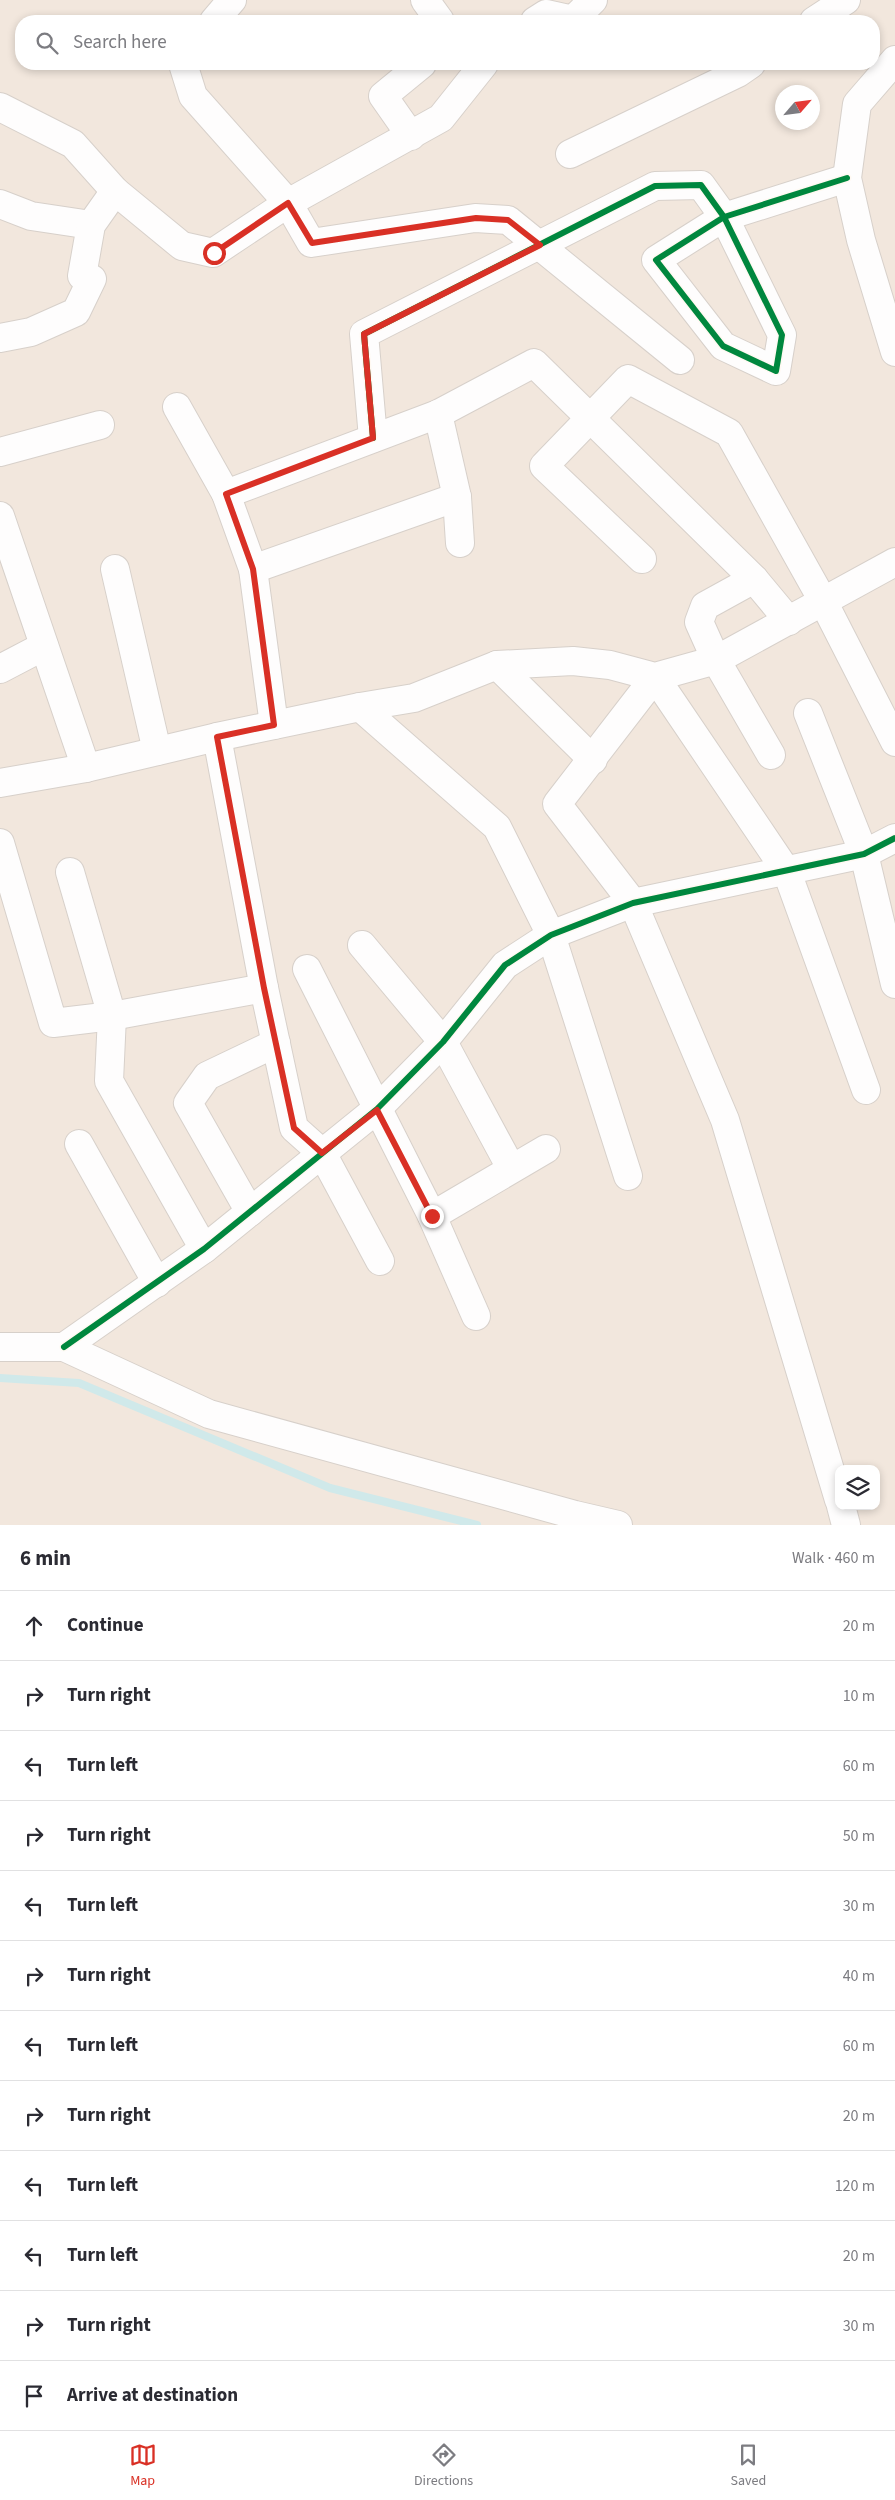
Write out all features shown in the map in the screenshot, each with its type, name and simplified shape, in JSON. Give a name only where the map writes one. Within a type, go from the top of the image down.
[{"type":"street","points":[[219,15],[232,0]]},
{"type":"street","points":[[425,0],[436,15]]},
{"type":"street","points":[[578,15],[593,0]]},
{"type":"street","points":[[823,15],[846,0]]},
{"type":"street","points":[[895,60],[857,104],[847,178],[861,240],[895,352]]},
{"type":"street","points":[[185,70],[193,96],[288,203],[312,243],[476,218],[508,220],[680,360]]},
{"type":"street","points":[[410,136],[383,96],[415,70]]},
{"type":"street","points":[[0,106],[73,144],[115,191],[182,246],[214,253],[288,203],[441,118],[479,70]]},
{"type":"street","points":[[570,154],[742,70]]},
{"type":"street","points":[[373,438],[364,334],[655,186],[701,185],[724,217],[782,335],[776,371],[723,346],[656,260],[724,217],[847,178]]},
{"type":"street","points":[[0,338],[31,332],[76,312],[92,280],[82,276],[91,226],[115,191]]},
{"type":"street","points":[[0,204],[31,216],[91,226]]},
{"type":"street","points":[[226,494],[438,414],[534,364],[589,420],[754,579],[789,621]]},
{"type":"street","points":[[642,559],[544,466],[628,378],[729,433],[823,601],[895,742]]},
{"type":"street","points":[[177,407],[226,494],[253,569],[274,725]]},
{"type":"street","points":[[438,414],[457,497],[460,543]]},
{"type":"street","points":[[0,452],[100,425]]},
{"type":"street","points":[[253,569],[457,497]]},
{"type":"street","points":[[0,516],[86,768]]},
{"type":"street","points":[[0,783],[86,768],[217,737],[360,707],[414,698],[496,665],[573,661],[610,665],[655,677],[716,660],[895,562]]},
{"type":"street","points":[[115,569],[157,751]]},
{"type":"street","points":[[754,579],[705,606],[699,622],[716,660],[771,755]]},
{"type":"street","points":[[0,669],[44,646]]},
{"type":"street","points":[[496,665],[593,760]]},
{"type":"street","points":[[655,677],[593,760],[557,804],[633,903],[725,1120],[835,1487]]},
{"type":"street","points":[[655,677],[787,872],[866,1090]]},
{"type":"street","points":[[360,707],[497,827],[551,935],[628,1176]]},
{"type":"street","points":[[808,713],[864,854],[895,984]]},
{"type":"street","points":[[217,737],[264,988],[294,1128],[322,1153],[380,1262]]},
{"type":"street","points":[[64,1347],[204,1249],[377,1110],[443,1042],[505,965],[551,935],[633,903],[787,872],[864,854],[895,838]]},
{"type":"street","points":[[0,843],[53,1023],[112,1016],[264,988]]},
{"type":"street","points":[[70,872],[112,1016],[109,1081],[204,1249]]},
{"type":"street","points":[[362,945],[443,1042],[511,1168]]},
{"type":"street","points":[[306,969],[432,1216],[476,1316]]},
{"type":"street","points":[[250,1212],[188,1103],[207,1076],[276,1043]]},
{"type":"street","points":[[79,1144],[157,1283]]},
{"type":"street","points":[[432,1216],[546,1149]]},
{"type":"street","points":[[0,1347],[64,1347],[209,1414],[618,1525]]},
{"type":"street","points":[[842,1510],[846,1525]]},
{"type":"shaded area","points":[[0,0],[895,0],[895,1525],[0,1525]]},
{"type":"waterway","points":[[0,1378],[79,1383],[330,1488],[477,1525]]},
{"type":"cycle path","points":[[373,438],[364,334],[655,186],[701,185],[724,217],[782,335],[776,371],[723,346],[656,260],[724,217],[847,178]]},
{"type":"cycle path","points":[[64,1347],[204,1249],[377,1109],[443,1042],[505,965],[551,935],[633,903],[864,854],[895,838]]},
{"type":"route","points":[[214,253],[288,203],[312,243],[476,218],[508,220],[540,245],[364,334],[373,438],[226,494],[253,569],[274,725],[217,737],[264,988],[294,1128],[322,1153],[377,1110],[432,1216]]}]
